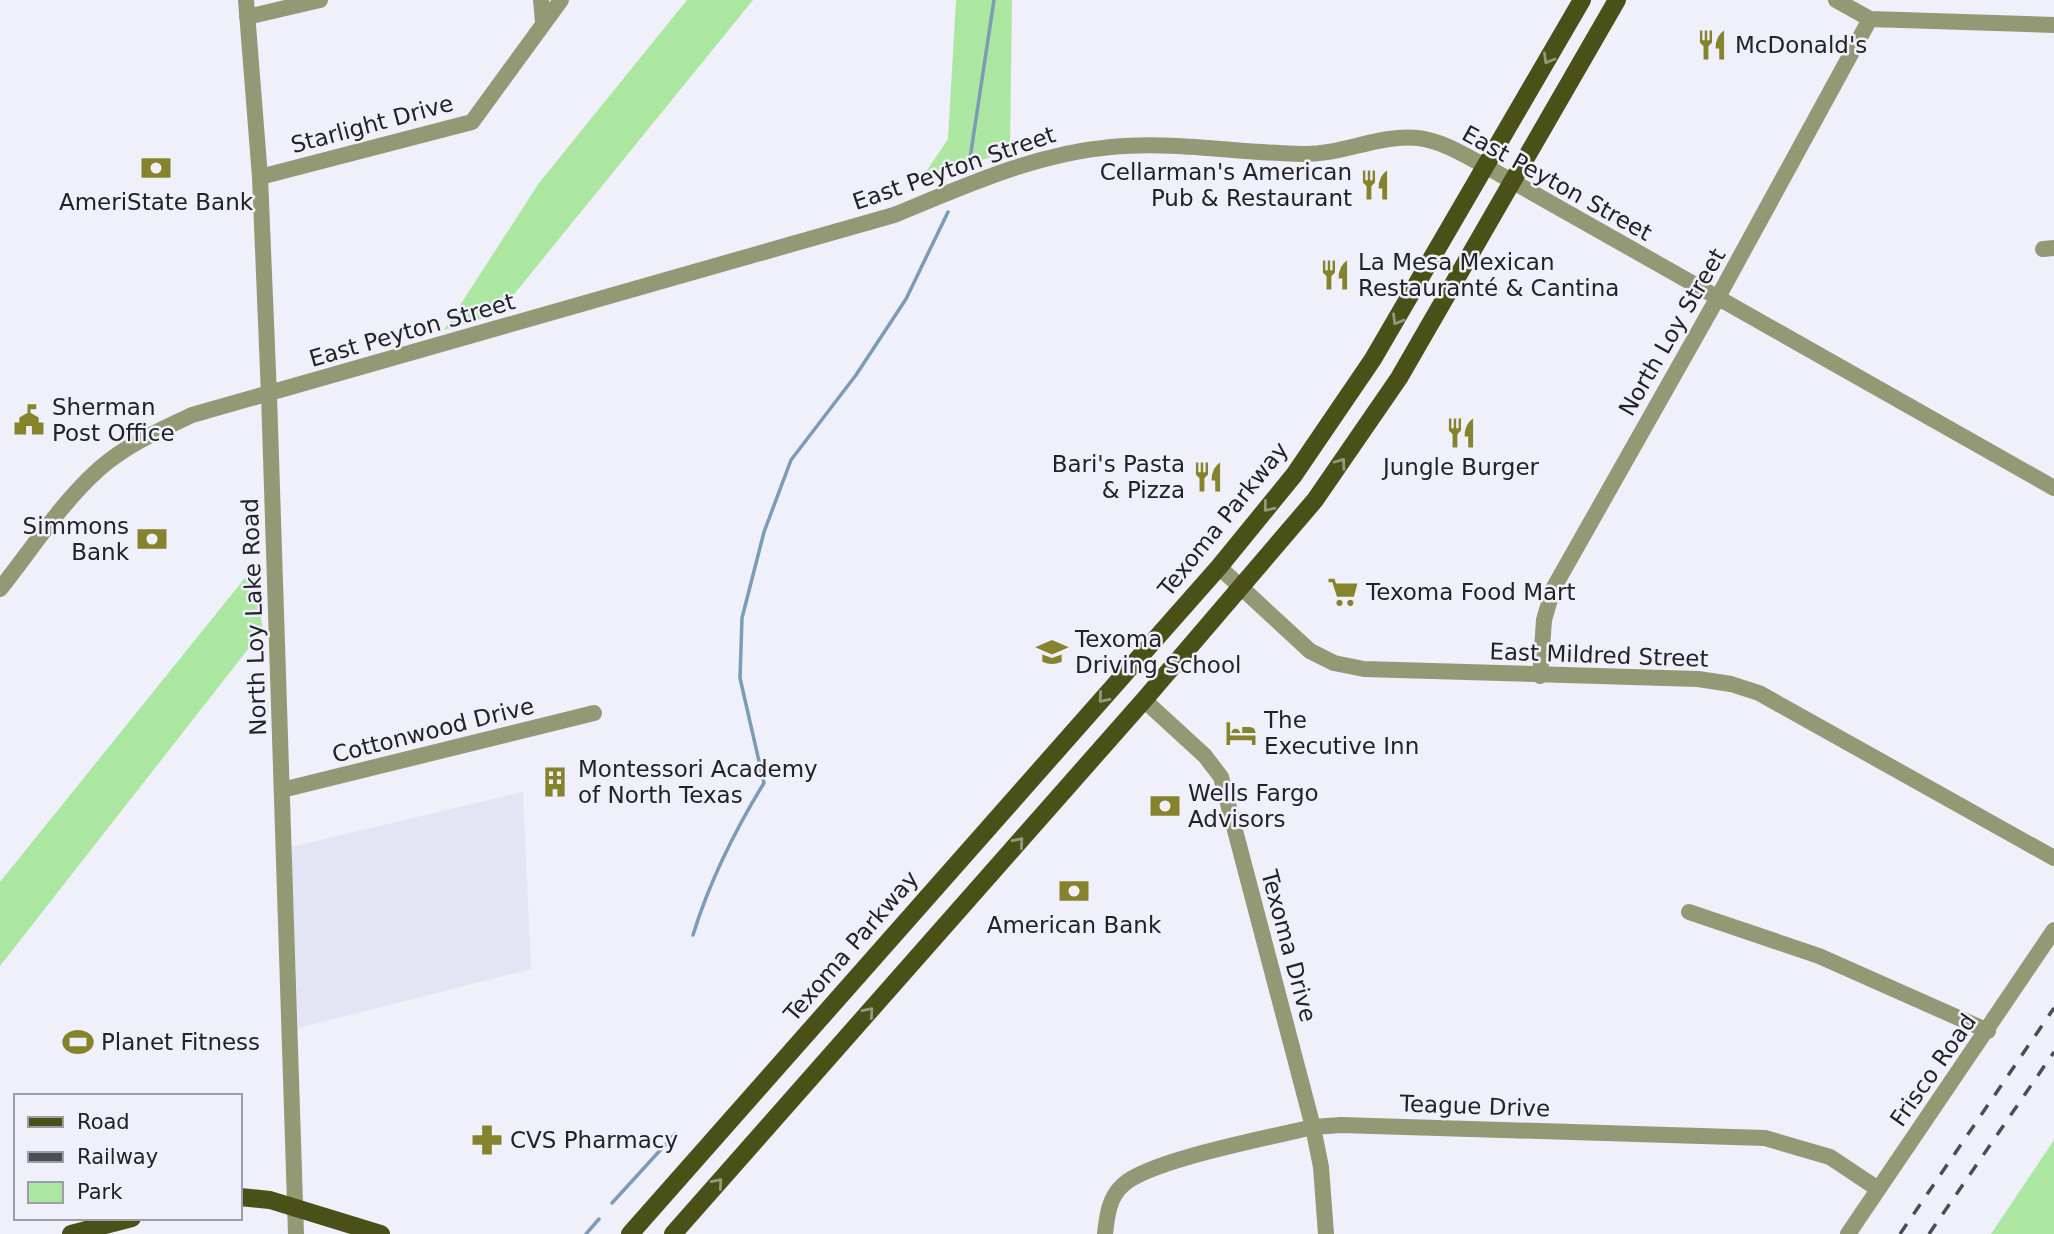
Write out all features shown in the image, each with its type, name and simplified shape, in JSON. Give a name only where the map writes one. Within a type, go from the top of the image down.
[{"type":"main road","name":"Texoma Parkway","points":[[630,1234],[1219,567],[1294,475],[1373,359],[1487,167],[1581,0]]},
{"type":"main road","points":[[673,1234],[1144,701],[1315,500],[1379,408],[1617,0]]},
{"type":"main road","points":[[242,1197],[270,1200],[382,1234]]},
{"type":"main road","points":[[71,1234],[124,1220]]},
{"type":"street","name":"North Loy Lake Road","points":[[246,0],[260,177],[269,395],[296,1234]]},
{"type":"street","points":[[247,17],[320,0]]},
{"type":"street","points":[[541,0],[543,22]]},
{"type":"street","name":"Starlight Drive","points":[[260,177],[471,122],[561,0]]},
{"type":"street","points":[[1836,0],[1870,19],[2054,25]]},
{"type":"street","name":"North Loy Street","points":[[1540,676],[1544,620],[1553,589],[1717,299],[1870,19]]},
{"type":"street","name":"East Peyton Street","points":[[0,589],[65,506],[112,460],[141,439],[192,415],[894,215],[986,177],[1048,156],[1112,147],[1169,146],[1306,155],[1388,139],[1418,138],[1438,144],[1487,167],[2054,488]]},
{"type":"street","name":"East Mildred Street","points":[[1219,567],[1310,651],[1334,663],[1364,669],[1698,679],[1731,684],[1759,693],[2054,858]]},
{"type":"street","name":"Texoma Drive","points":[[1144,701],[1205,756],[1220,777],[1313,1127],[1321,1167],[1326,1234]]},
{"type":"street","name":"Cottonwood Drive","points":[[282,790],[594,713]]},
{"type":"street","points":[[1689,912],[1819,956],[1988,1031]]},
{"type":"street","name":"Frisco Road","points":[[1847,1234],[1988,1031],[2054,930]]},
{"type":"street","name":"Teague Drive","points":[[1105,1234],[1112,1200],[1121,1186],[1148,1168],[1313,1127],[1340,1125],[1765,1138],[1830,1157],[1878,1189]]},
{"type":"shaded area","points":[[523,792],[531,969],[298,1028],[291,847]]},
{"type":"green space","points":[[687,0],[753,0],[498,314],[444,330],[539,183]]},
{"type":"green space","points":[[956,0],[1012,0],[1010,152],[923,176],[948,139]]},
{"type":"green space","points":[[253,568],[263,630],[0,966],[0,882]]},
{"type":"green space","points":[[2054,1140],[2054,1234],[1991,1234]]},
{"type":"waterway","points":[[969,165],[994,0]]},
{"type":"waterway","points":[[693,935],[724,857],[764,783],[740,678],[742,618],[764,532],[791,460],[856,375],[906,299],[948,212]]},
{"type":"waterway","points":[[612,1203],[675,1134]]},
{"type":"waterway","points":[[586,1234],[599,1219]]},
{"type":"railway","points":[[1900,1234],[2054,1008]]},
{"type":"railway","points":[[1929,1234],[2054,1052]]},
{"type":"place","name":"McDonald's","points":[[1712,45]]},
{"type":"place","name":"AmeriState Bank","points":[[156,168]]},
{"type":"place","name":"Cellarman's American Pub & Restaurant","points":[[1375,185]]},
{"type":"place","name":"La Mesa Mexican Restauranté & Cantina","points":[[1335,275]]},
{"type":"place","name":"Sherman Post Office","points":[[29,420]]},
{"type":"place","name":"Jungle Burger","points":[[1461,433]]},
{"type":"place","name":"Bari's Pasta & Pizza","points":[[1208,477]]},
{"type":"place","name":"Simmons Bank","points":[[152,539]]},
{"type":"place","name":"Texoma Food Mart","points":[[1343,592]]},
{"type":"place","name":"Texoma Driving School","points":[[1052,652]]},
{"type":"place","name":"The Executive Inn","points":[[1241,733]]},
{"type":"place","name":"Montessori Academy of North Texas","points":[[555,782]]},
{"type":"place","name":"Wells Fargo Advisors","points":[[1165,806]]},
{"type":"place","name":"American Bank","points":[[1074,891]]},
{"type":"place","name":"Planet Fitness","points":[[78,1042]]},
{"type":"place","name":"CVS Pharmacy","points":[[487,1140]]}]
